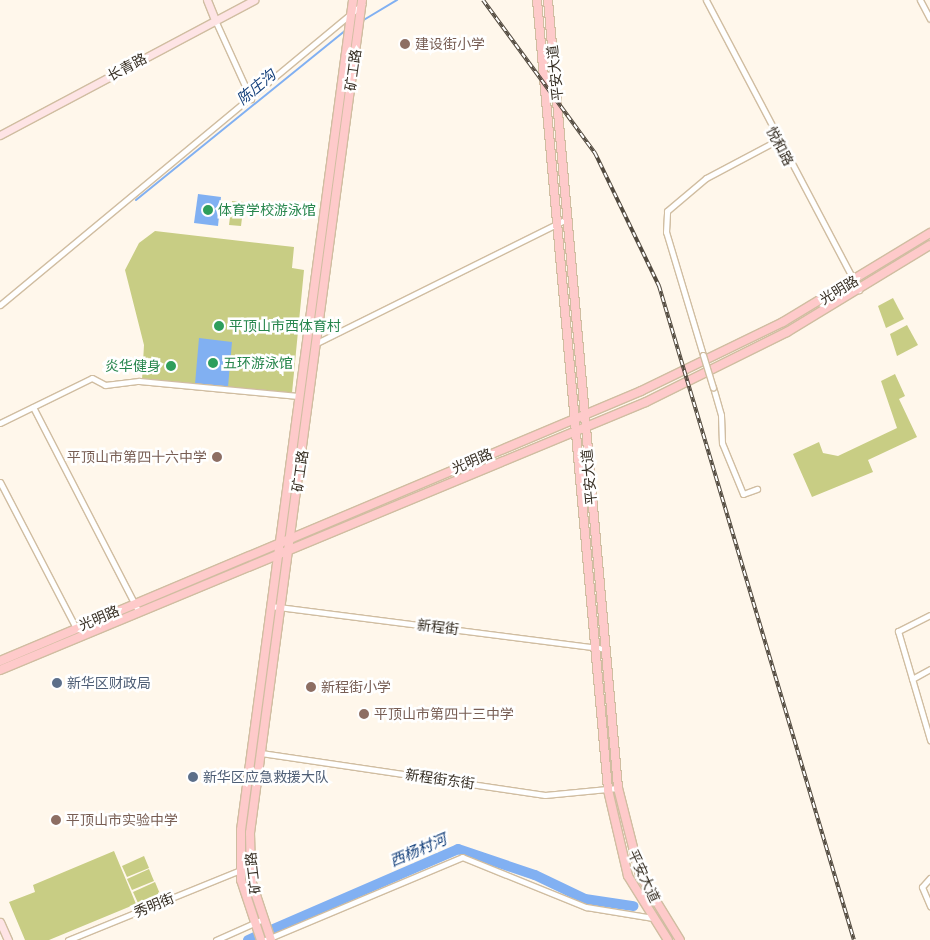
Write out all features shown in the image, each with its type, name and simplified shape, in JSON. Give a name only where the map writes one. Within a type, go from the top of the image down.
[{"type":"main road","name":"矿工路","points":[[261,940],[255,926],[240,870],[241,830],[298,396],[353,0]]},
{"type":"main road","name":"平安大道","points":[[537,0],[572,419],[608,790],[623,863],[653,918],[668,940]]},
{"type":"main road","name":"平安大道","points":[[548,0],[584,428],[618,788],[640,875],[680,940]]},
{"type":"main road","name":"矿工路","points":[[269,939],[249,858],[261,753],[362,5]]},
{"type":"main road","name":"光明路","points":[[0,661],[583,415],[715,357],[853,281],[930,232]]},
{"type":"main road","name":"光明路","points":[[0,670],[584,428],[719,368],[859,290],[930,246]]},
{"type":"street","points":[[207,0],[251,99]]},
{"type":"street","name":"长青路","points":[[0,135],[254,0]]},
{"type":"street","name":"悦和路","points":[[706,0],[776,141],[859,290]]},
{"type":"street","points":[[920,0],[930,19]]},
{"type":"street","points":[[0,305],[251,99],[362,5]]},
{"type":"street","points":[[757,489],[743,494],[722,443],[721,415],[666,232],[667,211],[706,178],[776,141]]},
{"type":"street","points":[[316,343],[567,219]]},
{"type":"street","points":[[0,423],[92,378],[105,386],[139,381],[298,396]]},
{"type":"street","points":[[33,407],[139,612]]},
{"type":"street","points":[[0,482],[76,628]]},
{"type":"street","name":"新程街","points":[[271,606],[605,648]]},
{"type":"street","points":[[930,615],[898,631],[930,740]]},
{"type":"street","points":[[912,678],[930,669]]},
{"type":"street","name":"新程街东街","points":[[261,753],[545,795],[618,788]]},
{"type":"street","points":[[269,939],[462,857],[586,907],[653,918]]},
{"type":"street","name":"秀明街","points":[[68,940],[240,870]]},
{"type":"street","points":[[930,878],[922,887],[930,906]]},
{"type":"street","points":[[0,922],[8,940]]},
{"type":"street","points":[[216,940],[264,923]]},
{"type":"green space","points":[[232,201],[244,202],[241,226],[229,225]]},
{"type":"green space","name":"平顶山市西体育村","points":[[155,231],[294,247],[292,268],[304,270],[292,393],[142,380],[144,345],[125,270],[139,243]]},
{"type":"green space","points":[[893,298],[904,319],[886,328],[878,306]]},
{"type":"green space","points":[[907,325],[918,345],[897,356],[890,334]]},
{"type":"green space","points":[[895,374],[905,396],[899,399],[917,437],[868,460],[873,472],[812,497],[793,454],[819,442],[823,453],[838,456],[897,428],[881,381]]},
{"type":"green space","points":[[114,851],[136,904],[49,940],[25,940],[9,902],[35,892],[33,885]]},
{"type":"green space","points":[[144,856],[149,868],[127,877],[122,866]]},
{"type":"green space","points":[[149,869],[154,881],[132,890],[127,879]]},
{"type":"green space","points":[[155,882],[160,894],[138,903],[133,892]]},
{"type":"water","name":"体育学校游泳馆","points":[[198,194],[221,197],[218,226],[194,223]]},
{"type":"water","name":"五环游泳馆","points":[[199,338],[232,342],[228,387],[195,384]]},
{"type":"waterway","name":"陈庄沟","points":[[362,21],[397,0]]},
{"type":"waterway","name":"陈庄沟","points":[[136,200],[345,31]]},
{"type":"waterway","name":"西杨村河","points":[[248,940],[458,849],[535,875],[585,899],[633,906]]},
{"type":"railway","points":[[483,0],[595,153],[659,286],[854,940]]},
{"type":"place","name":"建设街小学","points":[[405,44]]},
{"type":"place","name":"体育学校游泳馆","points":[[208,210]]},
{"type":"place","name":"平顶山市西体育村","points":[[219,326]]},
{"type":"place","name":"五环游泳馆","points":[[213,363]]},
{"type":"place","name":"炎华健身","points":[[171,366]]},
{"type":"place","name":"平顶山市第四十六中学","points":[[217,457]]},
{"type":"place","name":"新华区财政局","points":[[57,683]]},
{"type":"place","name":"新程街小学","points":[[311,687]]},
{"type":"place","name":"平顶山市第四十三中学","points":[[364,714]]},
{"type":"place","name":"新华区应急救援大队","points":[[193,777]]},
{"type":"place","name":"平顶山市实验中学","points":[[56,820]]}]
